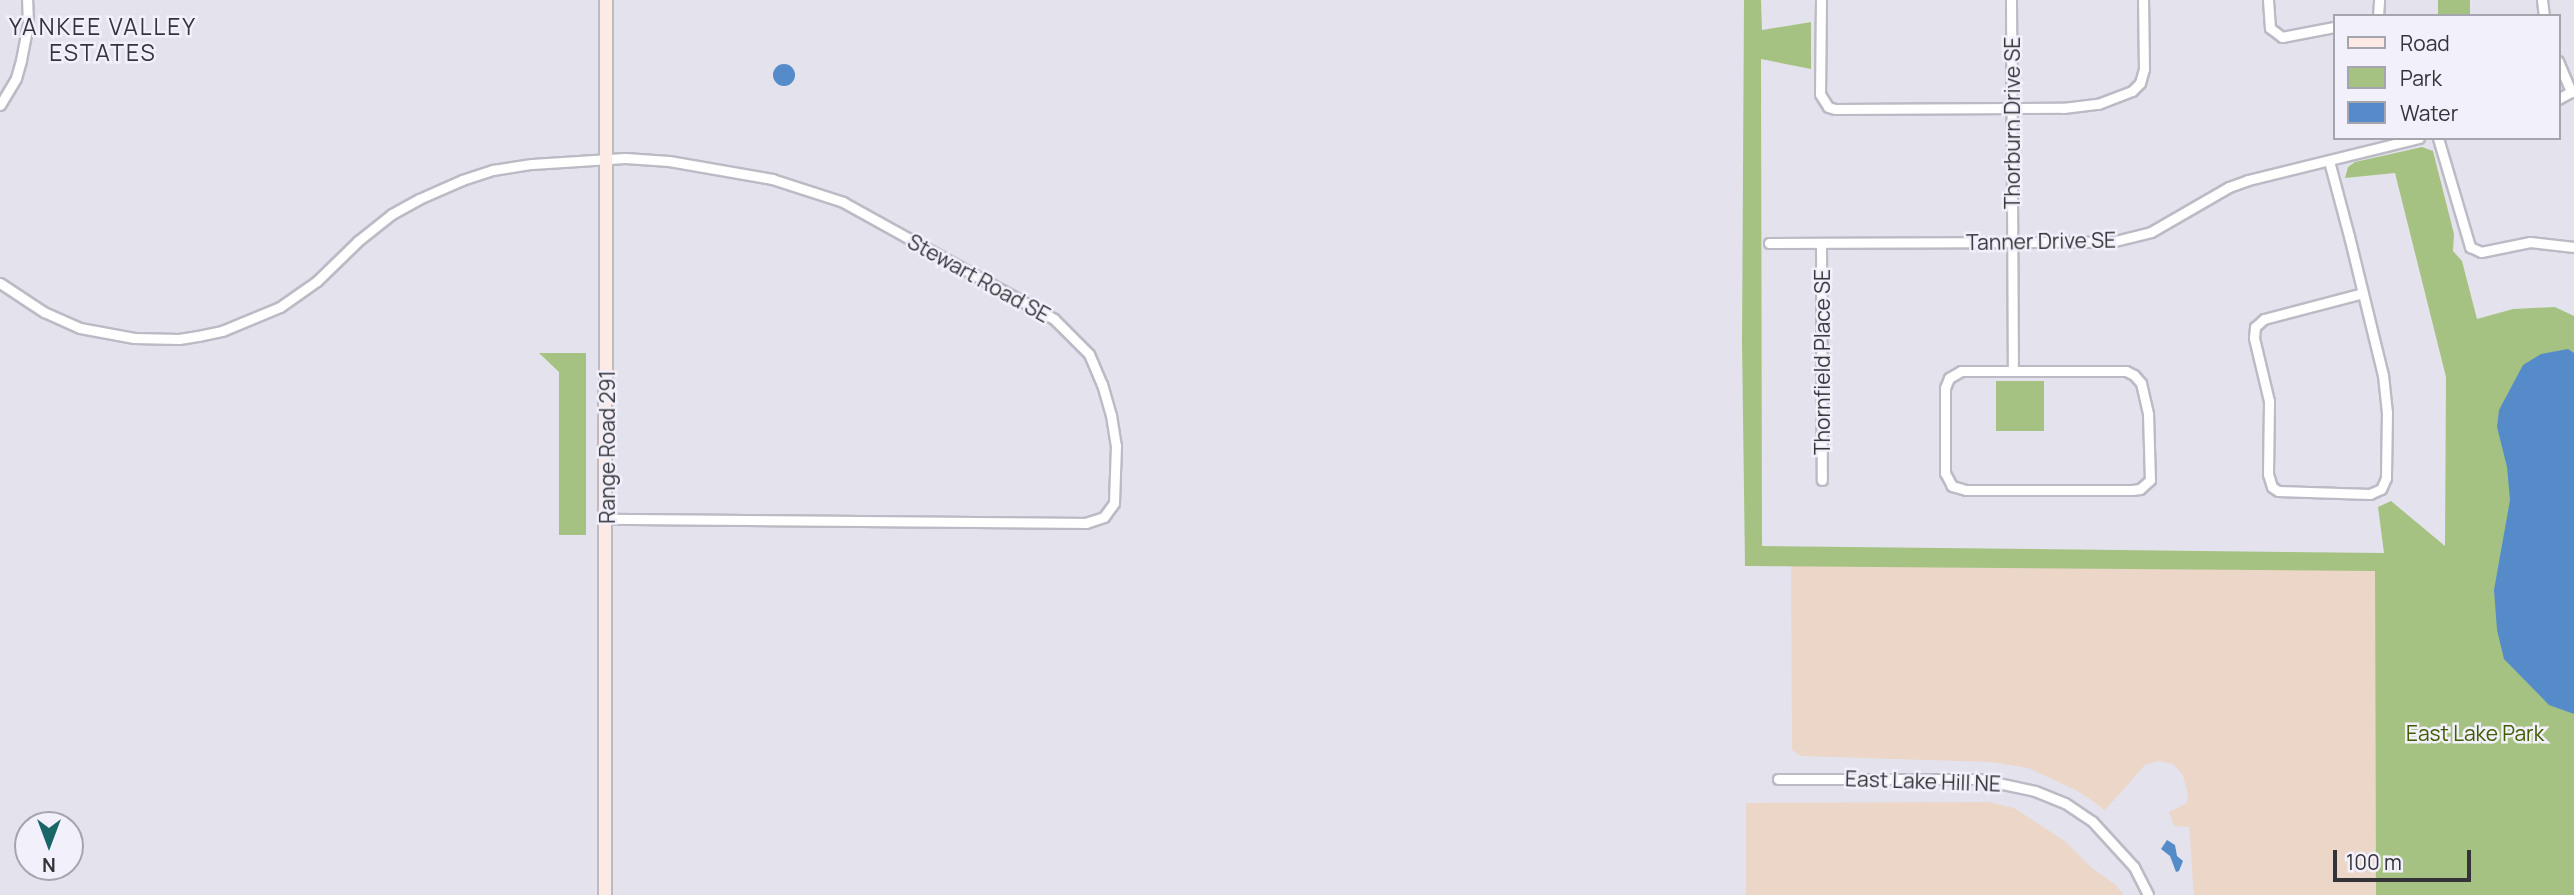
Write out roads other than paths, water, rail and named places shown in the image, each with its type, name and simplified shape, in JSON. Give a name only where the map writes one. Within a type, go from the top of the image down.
[{"type":"street","points":[[0,105],[16,78],[21,61],[28,25],[27,0]]},
{"type":"street","name":"Range Road 291","points":[[605,895],[606,0]]},
{"type":"street","points":[[1821,0],[1819,94],[1828,107],[2012,108],[2081,107],[2098,104],[2137,88],[2144,69],[2143,0]]},
{"type":"street","name":"Thorburn Drive SE","points":[[2011,0],[2013,371]]},
{"type":"street","points":[[2268,0],[2270,28],[2282,37],[2332,27]]},
{"type":"street","points":[[2560,65],[2573,91]]},
{"type":"street","name":"Tanner Drive SE","points":[[1769,243],[2111,242],[2130,238],[2169,223],[2229,187],[2411,140]]},
{"type":"street","points":[[2439,140],[2470,247],[2482,252],[2530,242],[2574,247]]},
{"type":"street","name":"Stewart Road SE","points":[[0,284],[65,323],[110,335],[179,339],[222,331],[280,307],[298,296],[358,241],[419,199],[493,170],[604,160],[669,161],[726,169],[772,179],[843,202],[1054,319],[1089,354],[1102,384],[1116,444],[1114,503],[1104,517],[1086,523],[607,519]]},
{"type":"street","points":[[2329,161],[2363,293],[2386,394],[2385,484],[2377,492],[2370,494],[2278,491],[2272,487],[2268,474],[2269,401],[2253,338],[2255,327],[2264,319],[2363,293]]},
{"type":"street","name":"Thornfield Place SE","points":[[1821,243],[1822,480]]},
{"type":"street","points":[[1961,371],[2013,371],[2126,371],[2134,375],[2141,383],[2148,414],[2150,480],[2140,489],[2132,490],[1966,490],[1952,486],[1945,473],[1945,388],[1949,378],[1961,371]]},
{"type":"street","name":"East Lake Hill NE","points":[[1778,779],[1979,779],[2035,791],[2065,803],[2092,821],[2134,867],[2148,895]]},
{"type":"water","points":[[784,64],[794,71],[795,75],[788,85],[784,86],[774,79],[773,75],[780,65]]},
{"type":"water","points":[[2568,349],[2574,353],[2574,714],[2549,705],[2504,659],[2497,630],[2494,590],[2510,500],[2507,467],[2497,427],[2499,410],[2523,365],[2541,354]]},
{"type":"water","points":[[2167,840],[2175,845],[2177,856],[2183,861],[2176,872],[2170,856],[2161,849]]},
{"type":"district","name":"YANKEE VALLEY ESTATES","points":[[103,39]]},
{"type":"park label","name":"East Lake Park","points":[[2475,733]]}]
